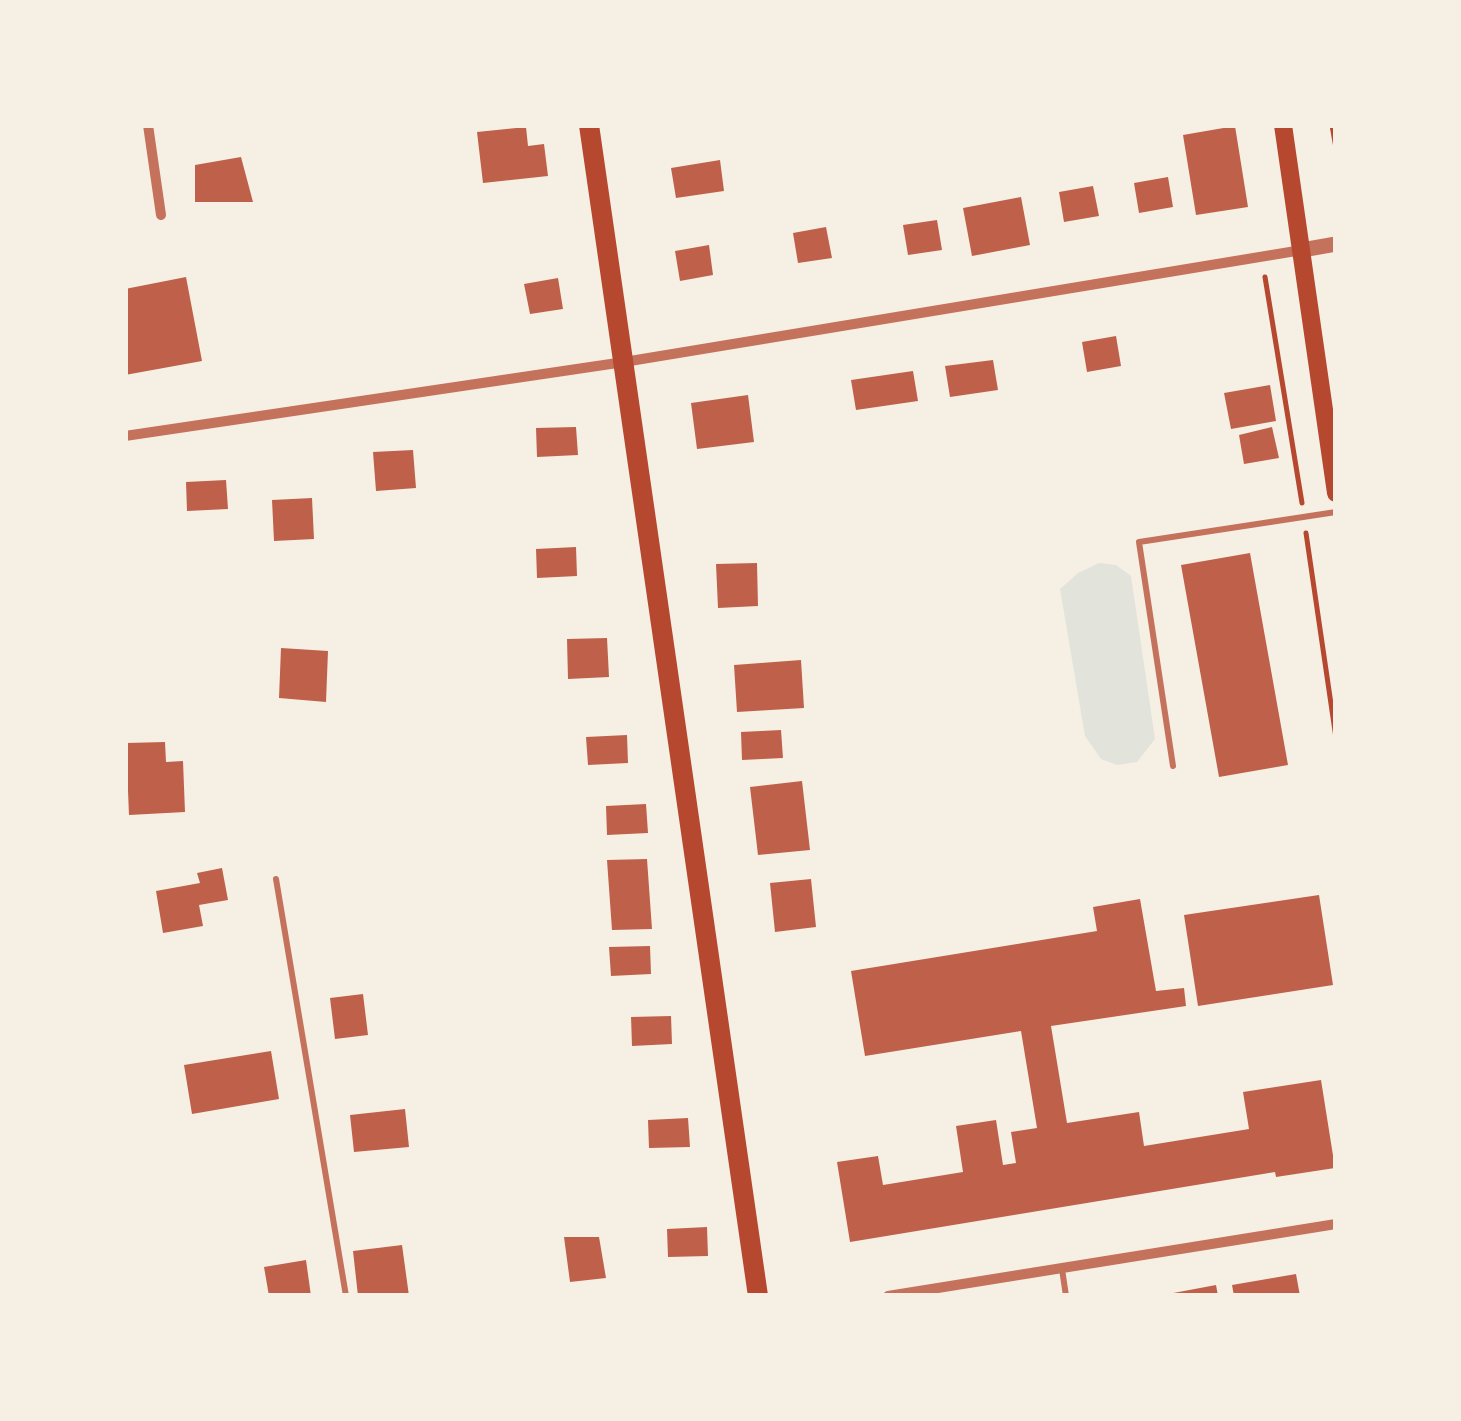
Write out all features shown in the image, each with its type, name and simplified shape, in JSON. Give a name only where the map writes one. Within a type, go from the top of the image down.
[{"type":"main road","points":[[590,125],[758,1296]]},
{"type":"main road","points":[[1284,125],[1336,493]]},
{"type":"street","points":[[148,125],[161,215]]},
{"type":"street","points":[[125,436],[624,362],[1336,244]]},
{"type":"street","points":[[888,1296],[1336,1224]]},
{"type":"lane","points":[[1173,766],[1140,542],[1336,512]]},
{"type":"lane","points":[[276,879],[346,1296]]},
{"type":"lane","points":[[1062,1269],[1066,1296]]},
{"type":"path","points":[[1332,125],[1336,148]]},
{"type":"shaded area","points":[[1099,563],[1116,565],[1131,576],[1155,739],[1137,762],[1117,765],[1101,759],[1085,736],[1060,589],[1078,573]]},
{"type":"building","points":[[1235,126],[1248,207],[1196,215],[1183,135]]},
{"type":"building","points":[[526,127],[528,146],[544,144],[548,176],[483,183],[477,132]]},
{"type":"building","points":[[241,157],[253,202],[195,202],[195,165]]},
{"type":"building","points":[[720,160],[724,191],[676,198],[671,168]]},
{"type":"building","points":[[1168,177],[1173,207],[1139,213],[1134,183]]},
{"type":"building","points":[[1093,186],[1099,216],[1064,222],[1059,192]]},
{"type":"building","points":[[1021,197],[1030,245],[972,256],[963,208]]},
{"type":"building","points":[[937,220],[942,250],[908,255],[903,225]]},
{"type":"building","points":[[826,227],[832,258],[798,263],[793,233]]},
{"type":"building","points":[[709,245],[713,275],[680,281],[675,251]]},
{"type":"building","points":[[186,277],[202,361],[125,375],[125,289]]},
{"type":"building","points":[[558,278],[563,309],[530,314],[524,284]]},
{"type":"building","points":[[1116,336],[1121,366],[1087,372],[1082,342]]},
{"type":"building","points":[[993,360],[998,390],[950,397],[945,366]]},
{"type":"building","points":[[913,371],[918,401],[856,410],[851,380]]},
{"type":"building","points":[[1270,385],[1276,421],[1231,429],[1224,393]]},
{"type":"building","points":[[748,395],[754,442],[697,449],[691,403]]},
{"type":"building","points":[[576,427],[578,455],[537,457],[536,428]]},
{"type":"building","points":[[1272,427],[1279,458],[1244,464],[1239,435]]},
{"type":"building","points":[[413,450],[416,488],[376,491],[373,452]]},
{"type":"building","points":[[226,480],[228,509],[187,511],[186,482]]},
{"type":"building","points":[[312,498],[314,539],[274,541],[272,500]]},
{"type":"building","points":[[576,547],[577,576],[537,578],[536,549]]},
{"type":"building","points":[[1250,553],[1288,765],[1219,777],[1181,565]]},
{"type":"building","points":[[757,563],[758,606],[718,608],[716,564]]},
{"type":"building","points":[[607,638],[609,677],[568,679],[567,639]]},
{"type":"building","points":[[281,648],[328,651],[326,702],[279,698]]},
{"type":"building","points":[[801,660],[804,708],[737,712],[734,665]]},
{"type":"building","points":[[781,730],[783,758],[742,760],[741,732]]},
{"type":"building","points":[[627,735],[628,763],[588,765],[586,737]]},
{"type":"building","points":[[165,742],[166,762],[183,761],[185,812],[129,815],[126,743]]},
{"type":"building","points":[[802,781],[810,850],[758,855],[750,787]]},
{"type":"building","points":[[646,804],[648,833],[607,835],[606,806]]},
{"type":"building","points":[[647,859],[652,929],[612,930],[607,860]]},
{"type":"building","points":[[222,868],[228,900],[199,905],[203,926],[163,933],[156,891],[200,883],[197,873]]},
{"type":"building","points":[[811,879],[816,927],[775,932],[770,883]]},
{"type":"building","points":[[1319,895],[1333,985],[1198,1006],[1184,915]]},
{"type":"building","points":[[1140,899],[1156,991],[1184,988],[1186,1006],[1051,1026],[1067,1123],[1139,1112],[1144,1146],[1249,1129],[1243,1092],[1321,1080],[1335,1168],[1276,1177],[1275,1172],[850,1242],[837,1162],[878,1156],[883,1185],[963,1172],[956,1126],[996,1120],[1003,1165],[1016,1163],[1011,1132],[1037,1128],[1021,1031],[865,1056],[851,971],[1097,931],[1093,907]]},
{"type":"building","points":[[650,946],[651,974],[611,976],[609,947]]},
{"type":"building","points":[[363,994],[368,1035],[335,1039],[330,998]]},
{"type":"building","points":[[671,1016],[672,1044],[632,1046],[631,1017]]},
{"type":"building","points":[[271,1051],[279,1099],[192,1114],[184,1065]]},
{"type":"building","points":[[405,1109],[409,1147],[354,1152],[350,1115]]},
{"type":"building","points":[[688,1118],[690,1147],[649,1148],[648,1120]]},
{"type":"building","points":[[707,1227],[708,1256],[668,1257],[667,1229]]},
{"type":"building","points":[[564,1237],[599,1237],[606,1278],[570,1282]]},
{"type":"building","points":[[402,1245],[409,1296],[358,1296],[353,1251]]},
{"type":"building","points":[[306,1260],[311,1296],[269,1296],[264,1267]]},
{"type":"building","points":[[1296,1274],[1300,1296],[1234,1296],[1232,1285]]},
{"type":"building","points":[[1216,1285],[1218,1296],[1168,1296],[1168,1294]]}]
